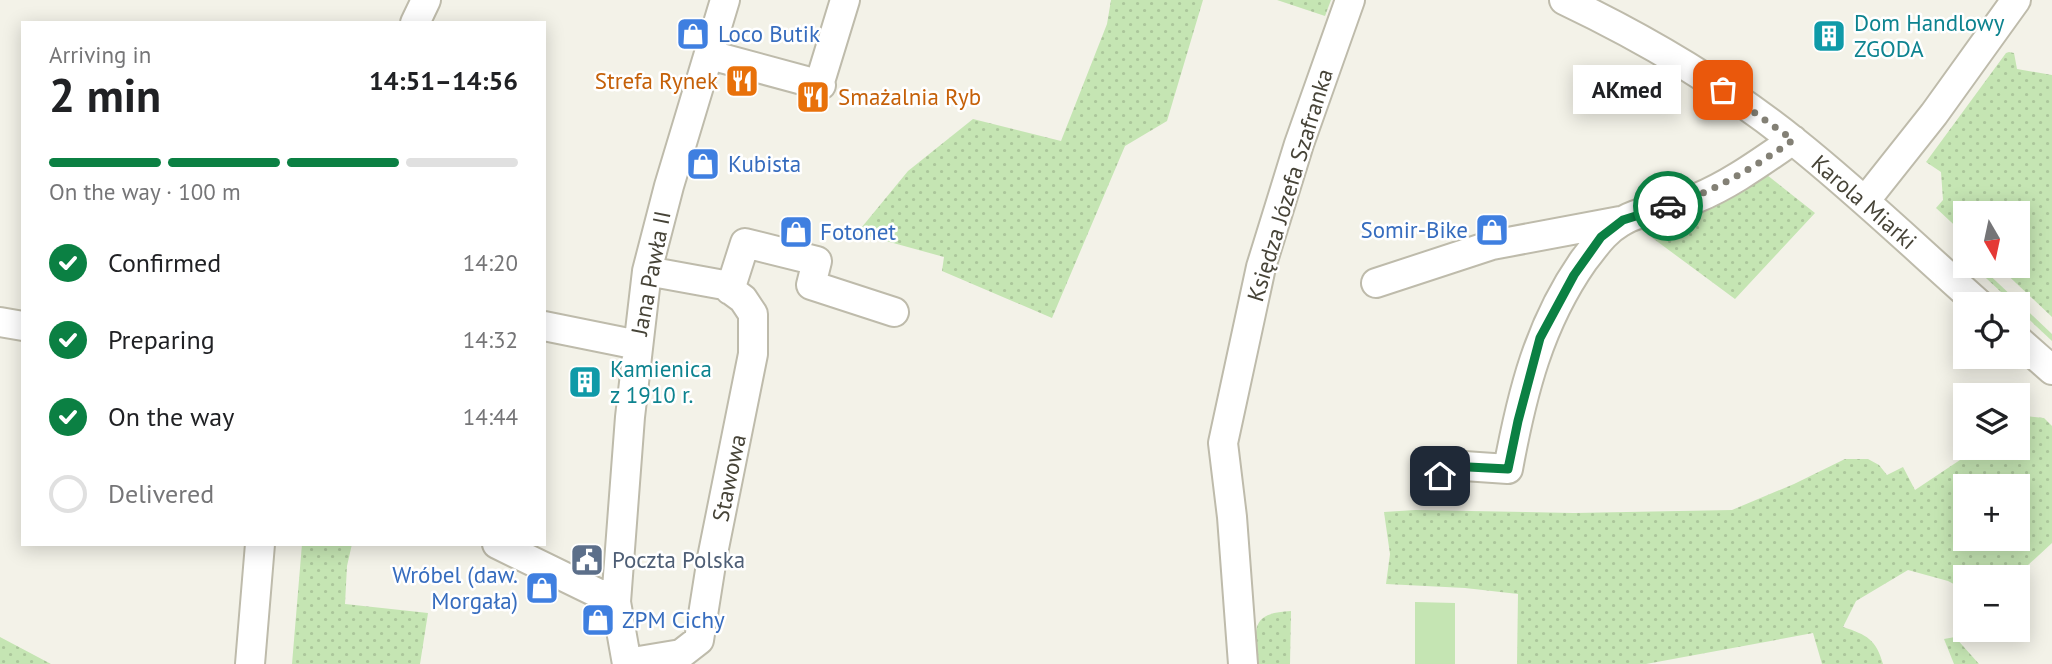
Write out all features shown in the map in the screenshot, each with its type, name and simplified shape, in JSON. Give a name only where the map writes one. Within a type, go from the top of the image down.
[{"type":"street","points":[[416,21],[426,0]]},
{"type":"street","name":"Jana Pawła II","points":[[627,663],[616,602],[625,477],[647,271],[669,186],[725,0]]},
{"type":"street","points":[[710,55],[820,85],[845,0]]},
{"type":"street","name":"Księdza Józefa Szafranka","points":[[1243,664],[1232,517],[1223,443],[1261,267],[1298,144],[1350,0]]},
{"type":"street","name":"Karola Miarki","points":[[1564,0],[1600,17],[1700,74],[1793,140],[1966,292]]},
{"type":"street","points":[[1865,201],[1934,114],[2016,0]]},
{"type":"street","points":[[1376,283],[1492,245],[1623,220],[1698,197],[1749,170],[1793,140]]},
{"type":"street","points":[[1430,487],[1449,466],[1508,469],[1540,338],[1574,275],[1601,237],[1623,220]]},
{"type":"street","points":[[647,271],[724,285],[730,290],[745,243],[817,261],[811,285],[894,312]]},
{"type":"street","name":"Stawowa","points":[[627,663],[681,654],[699,640],[712,558],[753,354],[753,314],[743,299],[730,290]]},
{"type":"street","points":[[0,322],[21,326]]},
{"type":"street","points":[[546,326],[638,345]]},
{"type":"street","points":[[2030,351],[2052,370]]},
{"type":"street","points":[[250,664],[260,546]]},
{"type":"street","points":[[501,546],[616,602]]},
{"type":"green space","points":[[1111,0],[1203,0],[1167,121],[1125,146],[1052,318],[942,271],[944,257],[857,233],[908,171],[973,119],[1061,141],[1107,24]]},
{"type":"green space","points":[[1277,0],[1331,0],[1325,16]]},
{"type":"green space","points":[[2006,53],[2014,53],[2017,69],[2052,75],[2052,317],[2030,296],[2030,292],[2026,292],[2011,278],[2030,278],[2030,201],[1953,201],[1953,224],[1936,208],[1943,200],[1941,172],[1926,162]]},
{"type":"green space","points":[[1767,175],[1815,213],[1735,299],[1639,228],[1651,220]]},
{"type":"green space","points":[[1986,278],[1993,278],[2008,292],[2001,292]]},
{"type":"green space","points":[[2030,313],[2052,334],[2052,341],[2030,320]]},
{"type":"green space","points":[[2030,416],[2044,418],[2052,426],[2052,543],[2028,565],[1953,565],[1953,584],[1908,570],[1856,601],[1843,627],[1874,643],[1883,664],[1822,664],[1813,633],[1646,664],[1517,664],[1518,594],[1386,584],[1390,554],[1384,512],[1732,510],[1845,459],[1868,459],[1879,465],[1887,475],[1903,467],[1915,490],[1960,460],[2030,460]]},
{"type":"green space","points":[[302,546],[352,546],[347,566],[345,604],[428,613],[420,664],[292,664]]},
{"type":"green space","points":[[1415,602],[1455,603],[1455,664],[1415,664]]},
{"type":"green space","points":[[1291,611],[1290,664],[1258,664],[1256,632],[1261,619],[1277,612]]},
{"type":"green space","points":[[0,637],[51,664],[0,664]]},
{"type":"green space","points":[[1953,637],[1953,642],[1959,642],[1979,664],[1954,664],[1944,639]]},
{"type":"way so far","points":[[1668,206],[1698,197],[1749,170],[1793,140],[1723,90]]},
{"type":"place","name":"Loco Butik","points":[[693,34]]},
{"type":"place","name":"Dom Handlowy ZGODA","points":[[1829,36]]},
{"type":"place","name":"Strefa Rynek","points":[[742,81]]},
{"type":"place","name":"AKmed","points":[[1723,90]]},
{"type":"place","name":"Smażalnia Ryb","points":[[813,97]]},
{"type":"place","name":"Kubista","points":[[703,164]]},
{"type":"place","name":"Somir-Bike","points":[[1492,230]]},
{"type":"place","name":"Fotonet","points":[[796,232]]},
{"type":"place","name":"Kamienica z 1910 r.","points":[[585,382]]},
{"type":"place","name":"Poczta Polska","points":[[587,560]]},
{"type":"place","name":"Wróbel (daw. Morgała)","points":[[542,588]]},
{"type":"place","name":"ZPM Cichy","points":[[598,620]]},
{"type":"route","points":[[1440,476],[1449,466],[1508,469],[1540,338],[1560,298],[1601,237],[1623,220],[1668,206]]}]
